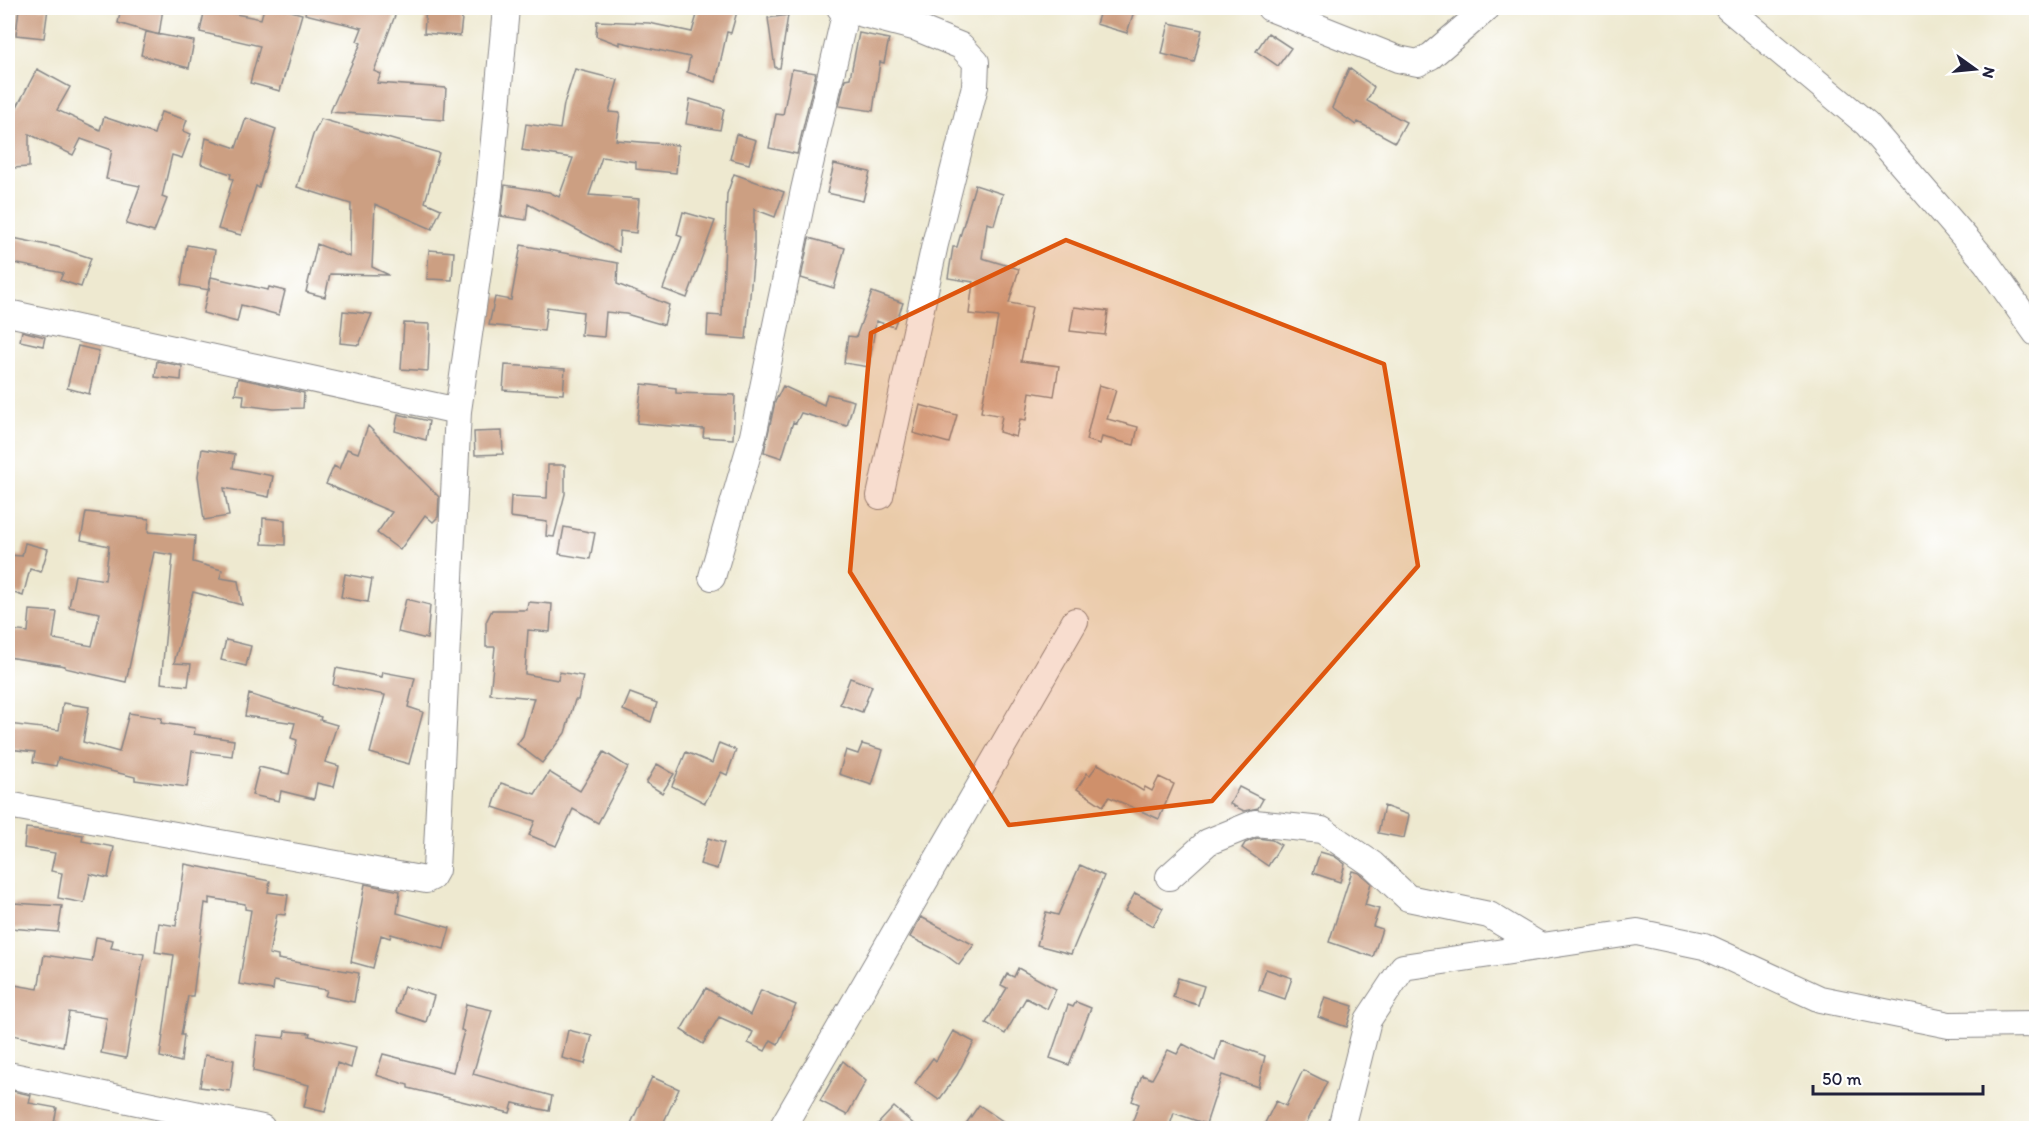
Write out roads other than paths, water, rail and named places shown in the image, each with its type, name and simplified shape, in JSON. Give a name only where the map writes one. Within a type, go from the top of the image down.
[{"type":"street","points":[[8,805],[426,880],[432,878],[436,870],[458,411],[489,195],[506,8]]},
{"type":"street","points":[[1270,8],[1398,58],[1418,63],[1431,56],[1487,8]]},
{"type":"street","points":[[1728,8],[1867,124],[1986,262],[2037,333]]},
{"type":"street","points":[[712,577],[753,436],[843,9],[917,28],[961,46],[976,62],[975,86],[935,244],[880,496]]},
{"type":"street","points":[[8,313],[458,411]]},
{"type":"street","points":[[782,1128],[1075,621]]},
{"type":"street","points":[[1168,877],[1208,842],[1254,823],[1322,830],[1372,864],[1408,898],[1489,915],[1542,947]]},
{"type":"street","points":[[1341,1128],[1368,1020],[1403,967],[1637,932],[1704,946],[1820,999],[1949,1025],[2037,1024]]},
{"type":"street","points":[[8,1075],[262,1128]]}]
